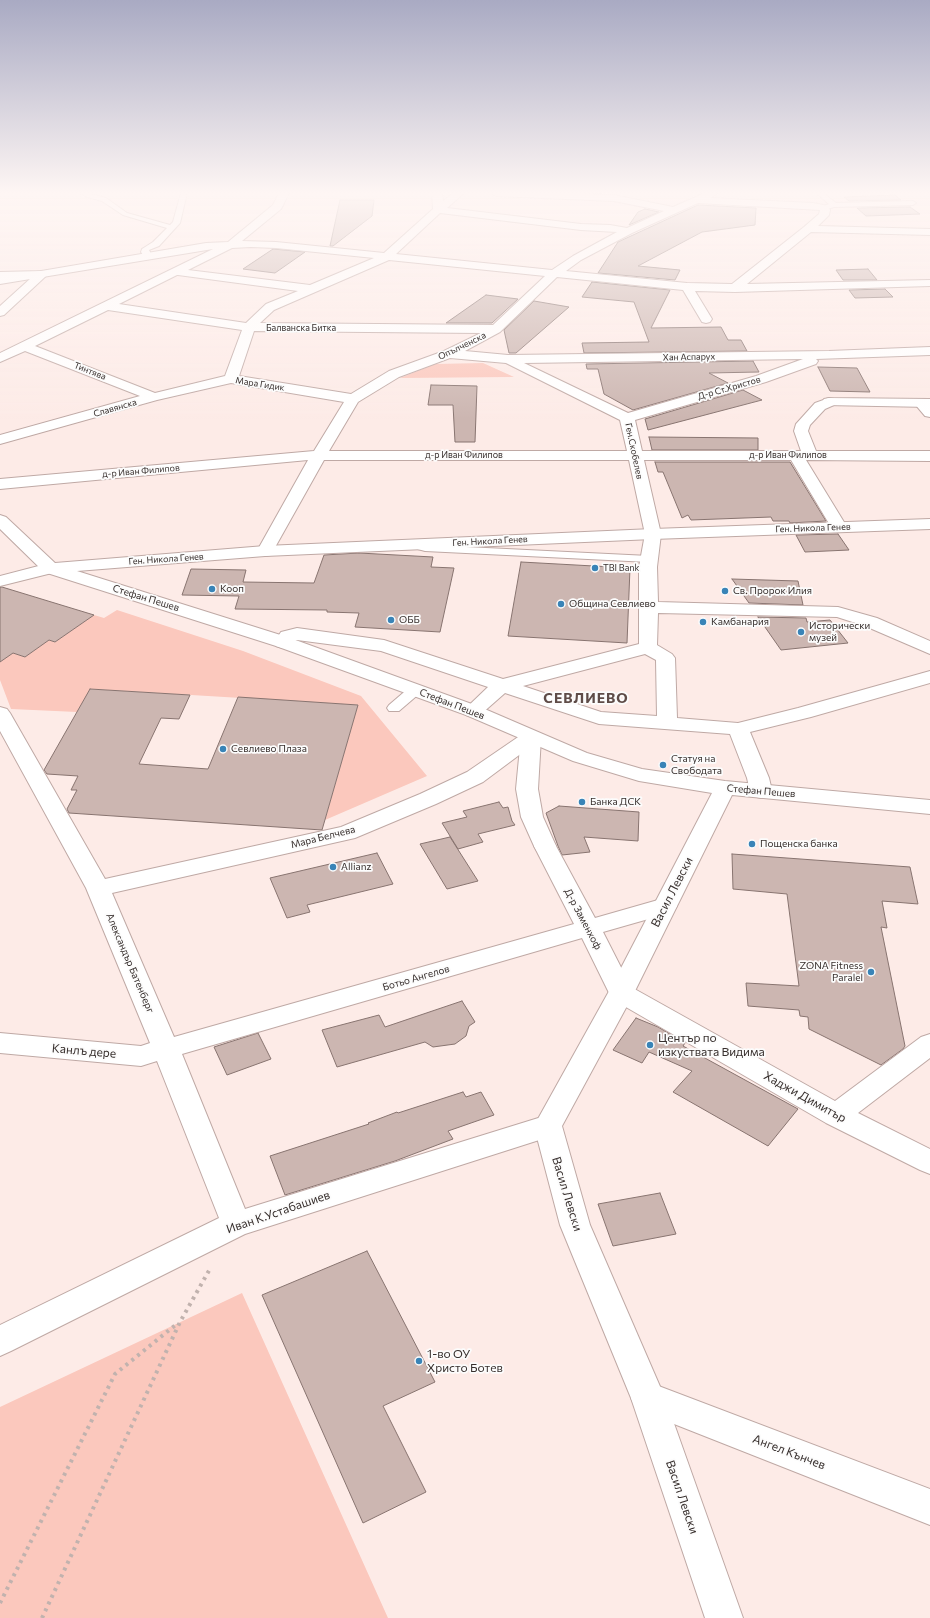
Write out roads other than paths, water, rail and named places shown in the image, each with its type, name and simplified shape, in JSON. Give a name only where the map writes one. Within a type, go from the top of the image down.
[{"type":"street","points":[[0,281],[74,269]]},
{"type":"street","points":[[0,358],[185,269]]},
{"type":"street","name":"Мара Гидик","points":[[353,399],[231,380],[249,327],[270,307],[359,269]]},
{"type":"street","points":[[500,269],[687,287],[735,288],[930,283]]},
{"type":"street","name":"Опълченска","points":[[265,551],[319,455],[353,399],[394,374],[449,354],[496,329],[554,274],[562,269]]},
{"type":"street","points":[[735,288],[759,269]]},
{"type":"street","points":[[178,272],[312,289]]},
{"type":"street","points":[[0,275],[42,274]]},
{"type":"street","points":[[0,312],[42,274]]},
{"type":"street","points":[[687,287],[706,319]]},
{"type":"street","name":"Балванска Битка","points":[[108,306],[249,327],[496,329]]},
{"type":"street","name":"Тинтява","points":[[25,346],[154,396]]},
{"type":"street","name":"Хан Аспарух","points":[[449,354],[508,359],[829,355],[930,351]]},
{"type":"street","name":"Д-р Ст.Христов","points":[[627,418],[761,379],[829,355]]},
{"type":"street","name":"Ген.Скобелев","points":[[508,359],[627,418],[653,534],[648,563],[648,647]]},
{"type":"street","name":"Славянска","points":[[0,440],[154,396],[231,380]]},
{"type":"street","points":[[839,527],[802,455],[801,431],[803,424],[820,406],[829,402],[927,406]]},
{"type":"street","name":"д-р Иван Филипов","points":[[0,484],[319,455],[930,456]]},
{"type":"street","name":"Стефан Пешев","points":[[0,520],[50,568],[283,642],[473,711],[530,737],[580,757],[640,774],[725,788],[930,807]]},
{"type":"street","name":"Ген. Никола Генев","points":[[0,581],[50,568],[265,551],[653,534],[930,524]]},
{"type":"street","points":[[649,607],[838,612],[871,622],[930,648]]},
{"type":"street","points":[[283,642],[288,636],[296,634],[384,646],[599,718],[738,729],[804,713],[930,677]]},
{"type":"street","points":[[473,711],[501,686],[648,647],[665,658],[667,723]]},
{"type":"street","name":"Александър Батенберг","points":[[1,716],[98,888],[166,1049],[236,1224]]},
{"type":"street","points":[[738,729],[758,778],[761,791]]},
{"type":"street","name":"Мара Белчева","points":[[98,888],[347,833],[428,799],[475,777],[530,737]]},
{"type":"street","name":"Д-р Заменхоф","points":[[530,737],[527,789],[532,817],[545,846],[621,992]]},
{"type":"street","name":"Васил Левски","points":[[724,1618],[648,1398],[575,1225],[548,1126],[621,992],[725,788]]},
{"type":"street","name":"Ботьо Ангелов","points":[[166,1049],[665,906]]},
{"type":"street","name":"Хаджи Димитър","points":[[621,992],[836,1115],[930,1162]]},
{"type":"street","name":"Канлъ дере","points":[[0,1043],[141,1056],[166,1049]]},
{"type":"street","points":[[836,1115],[930,1044]]},
{"type":"street","name":"Иван К.Устабашиев","points":[[0,1341],[236,1224],[548,1126]]},
{"type":"street","name":"Ангел Кънчев","points":[[648,1398],[930,1507]]},
{"type":"lane","points":[[414,544],[425,548],[648,563]]},
{"type":"lane","points":[[394,708],[415,690]]},
{"type":"place","name":"TBI Bank","points":[[595,568]]},
{"type":"place","name":"Кооп","points":[[212,589]]},
{"type":"place","name":"Св. Пророк Илия","points":[[725,591]]},
{"type":"place","name":"Община Севлиево","points":[[561,604]]},
{"type":"place","name":"ОББ","points":[[391,620]]},
{"type":"place","name":"Камбанария","points":[[703,622]]},
{"type":"place","name":"Исторически музей","points":[[801,632]]},
{"type":"place","name":"Севлиево Плаза","points":[[223,749]]},
{"type":"place","name":"Статуя на Свободата","points":[[663,765]]},
{"type":"place","name":"Банка ДСК","points":[[582,802]]},
{"type":"place","name":"Пощенска банка","points":[[752,844]]},
{"type":"place","name":"Allianz","points":[[333,867]]},
{"type":"place","name":"ZONA Fitness Paralel","points":[[871,972]]},
{"type":"place","name":"Център по изкуствата Видима","points":[[650,1045]]},
{"type":"place","name":"1-во ОУ Христо Ботев","points":[[419,1361]]},
{"type":"district","name":"СЕВЛИЕВО","points":[[586,698]]}]
